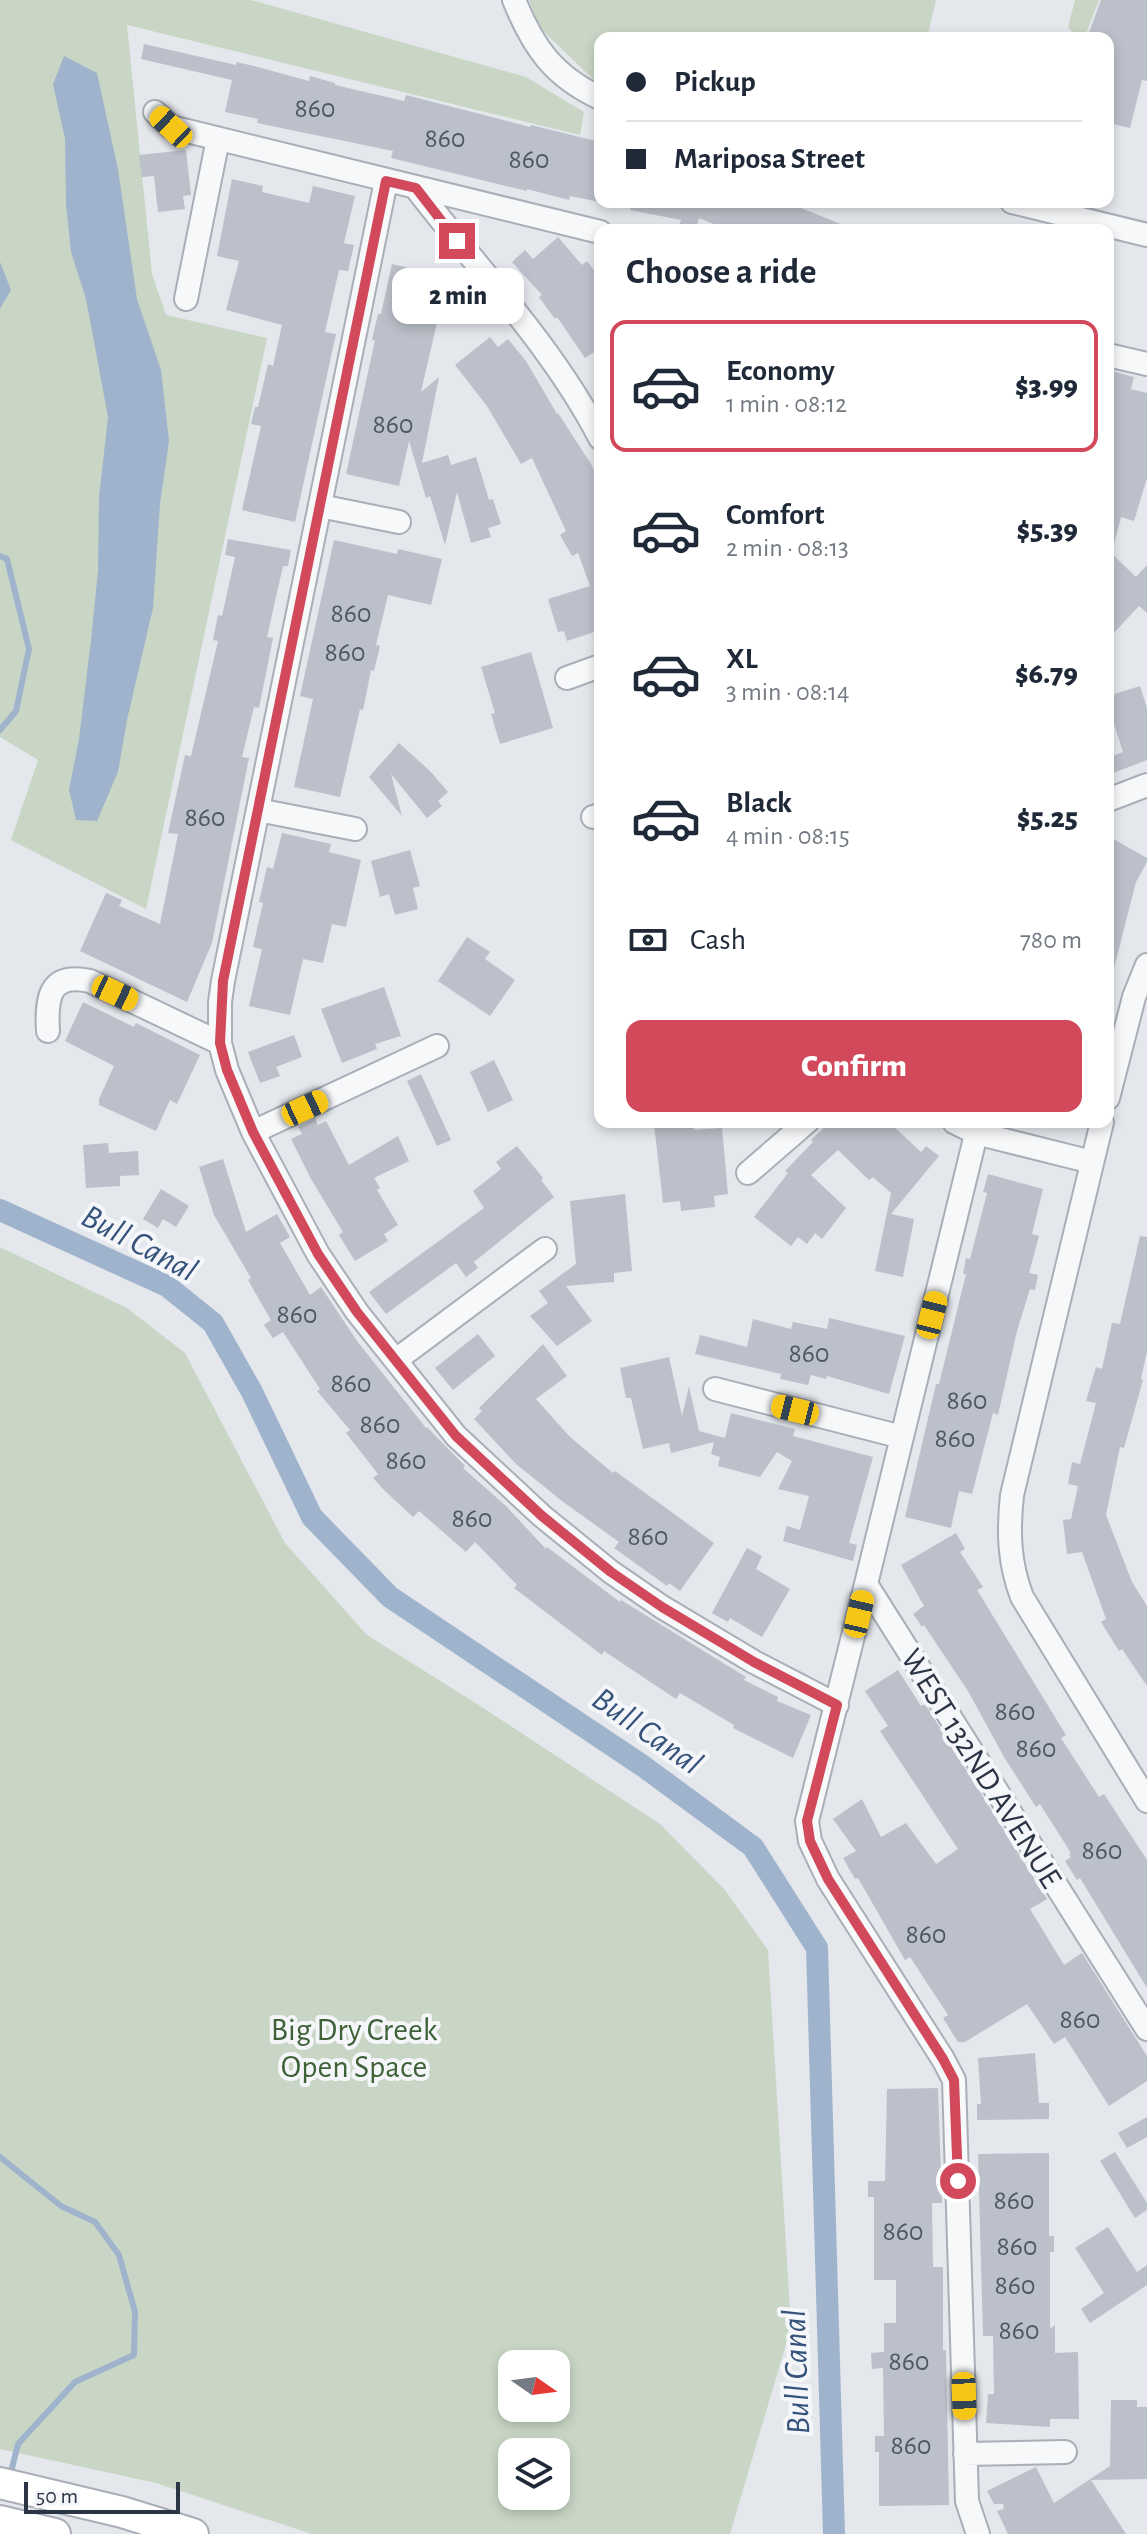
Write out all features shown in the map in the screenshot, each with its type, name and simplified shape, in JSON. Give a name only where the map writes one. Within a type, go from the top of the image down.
[{"type":"main road","points":[[0,2483],[122,2512],[193,2534]]},
{"type":"main road","points":[[0,2521],[55,2534]]},
{"type":"street","points":[[514,0],[538,48],[562,76],[593,95]]},
{"type":"street","points":[[155,112],[171,127],[594,231]]},
{"type":"street","points":[[186,299],[218,139]]},
{"type":"street","points":[[386,181],[223,981],[220,1043],[227,1070],[253,1132],[318,1254],[357,1312],[456,1436],[542,1516],[611,1572],[662,1607],[754,1662],[837,1705]]},
{"type":"street","points":[[416,188],[526,326],[594,428]]},
{"type":"street","points":[[1037,208],[1102,224]]},
{"type":"street","points":[[1114,227],[1147,235]]},
{"type":"street","points":[[1114,356],[1147,364]]},
{"type":"street","points":[[320,506],[399,522]]},
{"type":"street","points":[[567,678],[594,668]]},
{"type":"street","points":[[1114,798],[1147,785]]},
{"type":"street","points":[[258,810],[355,829]]},
{"type":"street","points":[[1114,1075],[1134,997],[1147,965]]},
{"type":"street","points":[[48,1031],[46,1004],[50,996],[63,981],[79,979],[90,981],[220,1043]]},
{"type":"street","points":[[253,1132],[437,1046]]},
{"type":"street","points":[[748,1173],[800,1128]]},
{"type":"street","points":[[978,2534],[967,2501],[954,2080],[828,1879],[810,1841],[807,1821],[978,1128],[1092,1162]]},
{"type":"street","points":[[1100,1128],[1012,1495],[1009,1540],[1011,1564],[1022,1597],[1147,1801]]},
{"type":"street","points":[[396,1360],[545,1249]]},
{"type":"street","points":[[715,1389],[902,1437]]},
{"type":"street","name":"WEST 132ND AVENUE","points":[[866,1584],[1147,2029]]},
{"type":"street","points":[[965,2454],[1065,2452]]},
{"type":"green space","points":[[0,0],[251,0],[526,77],[584,112],[580,135],[127,25],[152,274],[166,315],[267,338],[146,909],[11,840],[38,760],[0,737]]},
{"type":"green space","points":[[529,0],[936,0],[928,32],[594,32],[594,79],[540,28]]},
{"type":"green space","points":[[1075,0],[1099,0],[1087,31],[1072,32],[1068,27]]},
{"type":"green space","name":"Big Dry Creek Open Space","points":[[0,1247],[127,1308],[185,1353],[285,1543],[367,1635],[660,1824],[725,1890],[768,1950],[791,2327],[730,2534],[312,2534],[156,2483],[0,2449]]},
{"type":"water","points":[[64,56],[97,73],[118,169],[137,299],[161,370],[169,441],[160,504],[153,608],[118,772],[97,821],[76,820],[69,790],[79,739],[91,640],[98,570],[99,497],[108,417],[86,299],[71,252],[66,204],[65,139],[53,84]]},
{"type":"water","points":[[0,262],[11,290],[0,309]]},
{"type":"building","points":[[1101,0],[1147,0],[1147,81],[1142,80],[1130,128],[1114,124],[1114,32],[1089,32]]},
{"type":"building","points":[[144,44],[236,65],[236,62],[254,66],[309,81],[310,76],[404,101],[406,95],[594,141],[594,201],[570,196],[569,200],[527,191],[391,158],[393,151],[257,123],[258,119],[225,112],[232,80],[141,59]]},
{"type":"building","points":[[186,150],[191,195],[183,196],[185,209],[158,212],[154,176],[142,177],[139,155]]},
{"type":"building","points":[[232,179],[263,186],[262,192],[309,203],[313,186],[355,196],[344,243],[354,245],[348,271],[339,270],[325,332],[336,334],[295,522],[242,510],[261,426],[251,424],[268,364],[273,366],[282,325],[226,310],[239,261],[217,256]]},
{"type":"building","points":[[801,208],[841,224],[714,224],[699,218],[698,224],[680,224],[681,220],[630,210]]},
{"type":"building","points":[[558,237],[582,265],[587,261],[594,270],[594,352],[585,358],[539,297],[542,295],[512,262],[525,250],[533,259]]},
{"type":"building","points":[[392,264],[438,275],[432,299],[442,301],[421,392],[439,377],[422,463],[448,455],[451,465],[476,457],[489,500],[493,499],[501,524],[488,528],[491,537],[471,543],[457,492],[445,545],[430,496],[426,498],[409,441],[399,486],[346,474],[375,340],[372,340]]},
{"type":"building","points":[[490,337],[498,347],[508,339],[526,361],[591,464],[594,470],[594,632],[567,641],[564,631],[558,632],[548,599],[590,586],[578,553],[572,556],[560,535],[566,531],[532,458],[521,464],[487,406],[455,365]]},
{"type":"building","points":[[1114,372],[1134,377],[1131,389],[1147,393],[1147,478],[1134,521],[1121,517],[1114,544]]},
{"type":"building","points":[[228,539],[291,550],[288,566],[283,566],[267,637],[273,638],[259,708],[254,707],[242,757],[249,758],[212,943],[187,1002],[80,951],[106,893],[122,900],[119,906],[160,924],[178,834],[168,833],[185,755],[191,756],[218,641],[213,640],[218,615],[222,616],[235,557],[225,555]]},
{"type":"building","points":[[334,540],[397,554],[398,549],[442,559],[431,605],[388,595],[376,645],[380,646],[374,671],[371,670],[363,710],[360,709],[340,797],[294,787],[313,699],[300,696]]},
{"type":"building","points":[[1114,556],[1136,577],[1147,565],[1147,613],[1139,606],[1114,633]]},
{"type":"building","points":[[531,652],[553,728],[500,744],[491,714],[495,713],[481,667]]},
{"type":"building","points":[[1140,686],[1147,708],[1147,760],[1114,773],[1114,756],[1123,752],[1114,724],[1114,694]]},
{"type":"building","points":[[399,743],[448,792],[438,801],[442,806],[427,818],[391,774],[402,816],[369,777]]},
{"type":"building","points":[[282,833],[331,844],[329,852],[361,860],[346,927],[332,924],[323,963],[303,959],[290,1015],[249,1006],[262,949],[253,947],[263,903],[259,902],[267,867],[273,869]]},
{"type":"building","points":[[1114,839],[1147,858],[1136,882],[1114,968]]},
{"type":"building","points":[[410,850],[420,886],[413,888],[418,909],[395,915],[389,894],[380,897],[371,861]]},
{"type":"building","points":[[467,937],[490,952],[485,959],[515,980],[490,1016],[438,981]]},
{"type":"building","points":[[384,987],[401,1036],[375,1044],[377,1049],[342,1063],[321,1009]]},
{"type":"building","points":[[83,1002],[134,1027],[136,1023],[200,1055],[177,1104],[170,1100],[156,1131],[99,1105],[114,1066],[65,1041]]},
{"type":"building","points":[[294,1035],[302,1057],[276,1067],[280,1076],[260,1083],[248,1052]]},
{"type":"building","points":[[494,1060],[513,1100],[488,1112],[470,1072]]},
{"type":"building","points":[[421,1074],[451,1140],[437,1146],[407,1081]]},
{"type":"building","points":[[315,1118],[318,1125],[326,1121],[349,1165],[398,1136],[409,1161],[374,1178],[380,1188],[377,1190],[398,1225],[384,1234],[388,1241],[355,1261],[339,1235],[343,1232],[291,1139],[302,1134],[298,1127]]},
{"type":"building","points":[[654,1128],[722,1128],[728,1194],[714,1196],[715,1207],[681,1211],[680,1201],[663,1203]]},
{"type":"building","points":[[824,1128],[895,1128],[921,1152],[926,1146],[939,1156],[891,1214],[914,1219],[903,1277],[875,1271],[891,1193],[873,1177],[869,1180],[838,1150],[811,1175],[846,1208],[822,1239],[815,1233],[807,1244],[798,1237],[791,1246],[754,1217],[788,1173],[785,1171],[813,1142],[811,1140]]},
{"type":"building","points":[[108,1143],[109,1153],[138,1151],[139,1175],[120,1176],[120,1186],[86,1188],[83,1145]]},
{"type":"building","points":[[517,1146],[554,1197],[474,1262],[478,1268],[466,1277],[456,1263],[386,1314],[369,1292],[484,1208],[473,1191],[501,1169],[496,1162]]},
{"type":"building","points":[[223,1159],[246,1232],[277,1214],[290,1237],[280,1243],[310,1295],[321,1287],[357,1341],[426,1428],[546,1549],[620,1602],[746,1677],[744,1680],[778,1697],[777,1701],[811,1715],[793,1758],[733,1728],[734,1725],[680,1693],[676,1699],[604,1651],[602,1655],[514,1588],[517,1585],[475,1542],[466,1552],[419,1511],[413,1517],[385,1491],[373,1478],[378,1474],[346,1433],[350,1430],[317,1391],[320,1389],[283,1332],[273,1338],[264,1325],[271,1320],[248,1280],[251,1278],[214,1215],[199,1167]]},
{"type":"building","points":[[988,1174],[1043,1189],[1032,1234],[1039,1236],[1029,1273],[1038,1275],[1035,1290],[1030,1289],[1017,1331],[998,1415],[993,1413],[972,1494],[959,1491],[951,1528],[905,1517],[966,1274],[963,1274],[966,1258],[970,1259],[987,1193],[983,1192]]},
{"type":"building","points":[[161,1189],[189,1206],[176,1227],[163,1219],[158,1228],[143,1219]]},
{"type":"building","points":[[625,1194],[632,1271],[614,1273],[614,1282],[566,1286],[592,1321],[557,1346],[530,1316],[548,1303],[539,1291],[576,1264],[570,1201]]},
{"type":"building","points":[[1140,1236],[1147,1237],[1147,1351],[1143,1380],[1124,1448],[1120,1447],[1106,1515],[1132,1582],[1147,1606],[1147,1686],[1101,1622],[1106,1619],[1082,1552],[1067,1554],[1063,1520],[1071,1519],[1078,1486],[1068,1484],[1072,1462],[1080,1464],[1096,1403],[1086,1401],[1096,1367],[1102,1369],[1112,1323],[1120,1324]]},
{"type":"building","points":[[829,1318],[905,1336],[889,1394],[827,1376],[826,1379],[811,1375],[808,1385],[780,1379],[781,1374],[695,1354],[700,1335],[747,1347],[753,1319],[791,1329],[793,1322],[827,1329]]},
{"type":"building","points":[[478,1334],[495,1356],[453,1390],[435,1368]]},
{"type":"building","points":[[543,1344],[567,1376],[536,1399],[570,1437],[613,1473],[615,1471],[714,1543],[680,1591],[669,1583],[667,1586],[614,1548],[619,1542],[516,1464],[474,1419],[482,1411],[479,1408]]},
{"type":"building","points":[[669,1357],[682,1416],[689,1386],[699,1431],[725,1438],[731,1413],[795,1429],[793,1436],[873,1457],[849,1543],[857,1545],[853,1561],[783,1541],[787,1526],[800,1530],[809,1496],[778,1489],[792,1461],[777,1452],[760,1477],[718,1466],[720,1457],[711,1454],[714,1442],[671,1453],[669,1443],[643,1449],[631,1398],[626,1398],[620,1368]]},
{"type":"building","points":[[956,1533],[965,1549],[960,1552],[983,1587],[977,1590],[1066,1735],[1061,1738],[1099,1797],[1104,1794],[1147,1860],[1147,1988],[1080,1878],[1077,1880],[1065,1861],[1071,1853],[1040,1804],[1036,1807],[968,1691],[924,1625],[922,1627],[913,1614],[924,1606],[901,1565]]},
{"type":"building","points":[[747,1548],[762,1556],[756,1569],[790,1589],[762,1637],[730,1618],[728,1622],[712,1613]]},
{"type":"building","points":[[898,1670],[921,1706],[925,1704],[1047,1899],[1030,1909],[1064,1965],[1082,1953],[1147,2056],[1147,2081],[1109,2106],[1065,2037],[1054,2044],[1027,2004],[965,2042],[958,2042],[943,2018],[948,2015],[910,1957],[905,1960],[858,1878],[855,1879],[843,1858],[856,1851],[833,1819],[862,1799],[881,1837],[906,1823],[936,1864],[958,1849],[880,1731],[888,1726],[865,1691]]},
{"type":"building","points":[[1035,2053],[1039,2103],[1049,2103],[1049,2119],[977,2120],[977,2104],[981,2104],[978,2058]]},
{"type":"building","points":[[938,2088],[942,2203],[932,2203],[933,2267],[943,2267],[949,2505],[879,2506],[879,2452],[875,2452],[875,2436],[884,2436],[883,2368],[872,2369],[871,2353],[884,2352],[884,2323],[896,2323],[896,2280],[874,2280],[874,2197],[868,2197],[868,2181],[885,2181],[887,2089]]},
{"type":"building","points":[[1147,2117],[1147,2137],[1127,2148],[1118,2133]]},
{"type":"building","points":[[1115,2152],[1147,2203],[1147,2210],[1135,2218],[1100,2161]]},
{"type":"building","points":[[1049,2153],[1049,2236],[1054,2236],[1054,2252],[1050,2252],[1050,2329],[1055,2325],[1055,2353],[1078,2352],[1079,2419],[1050,2419],[1050,2427],[986,2423],[988,2394],[994,2394],[993,2336],[983,2336],[978,2154]]},
{"type":"building","points":[[1108,2227],[1137,2272],[1147,2265],[1147,2285],[1090,2323],[1081,2309],[1104,2293],[1075,2248]]},
{"type":"building","points":[[1111,2400],[1137,2400],[1137,2407],[1147,2407],[1147,2479],[1091,2480],[1126,2534],[1008,2534],[997,2511],[1004,2509],[1003,2504],[994,2504],[987,2491],[1036,2467],[1054,2503],[1110,2466]]},
{"type":"waterway","points":[[0,556],[7,559],[29,649],[16,711],[0,730]]},
{"type":"waterway","name":"Bull Canal","points":[[0,1210],[167,1286],[213,1323],[252,1392],[312,1517],[390,1597],[643,1766],[753,1847],[817,1948],[834,2534]]},
{"type":"waterway","points":[[0,2157],[61,2206],[95,2222],[119,2255],[135,2312],[134,2355],[75,2382],[18,2444],[10,2476]]},
{"type":"route","points":[[457,241],[416,188],[386,181],[223,981],[220,1043],[244,1113],[318,1254],[357,1312],[456,1436],[502,1481],[611,1572],[662,1607],[754,1662],[837,1705],[807,1821],[810,1841],[828,1879],[954,2080],[958,2181]]}]
